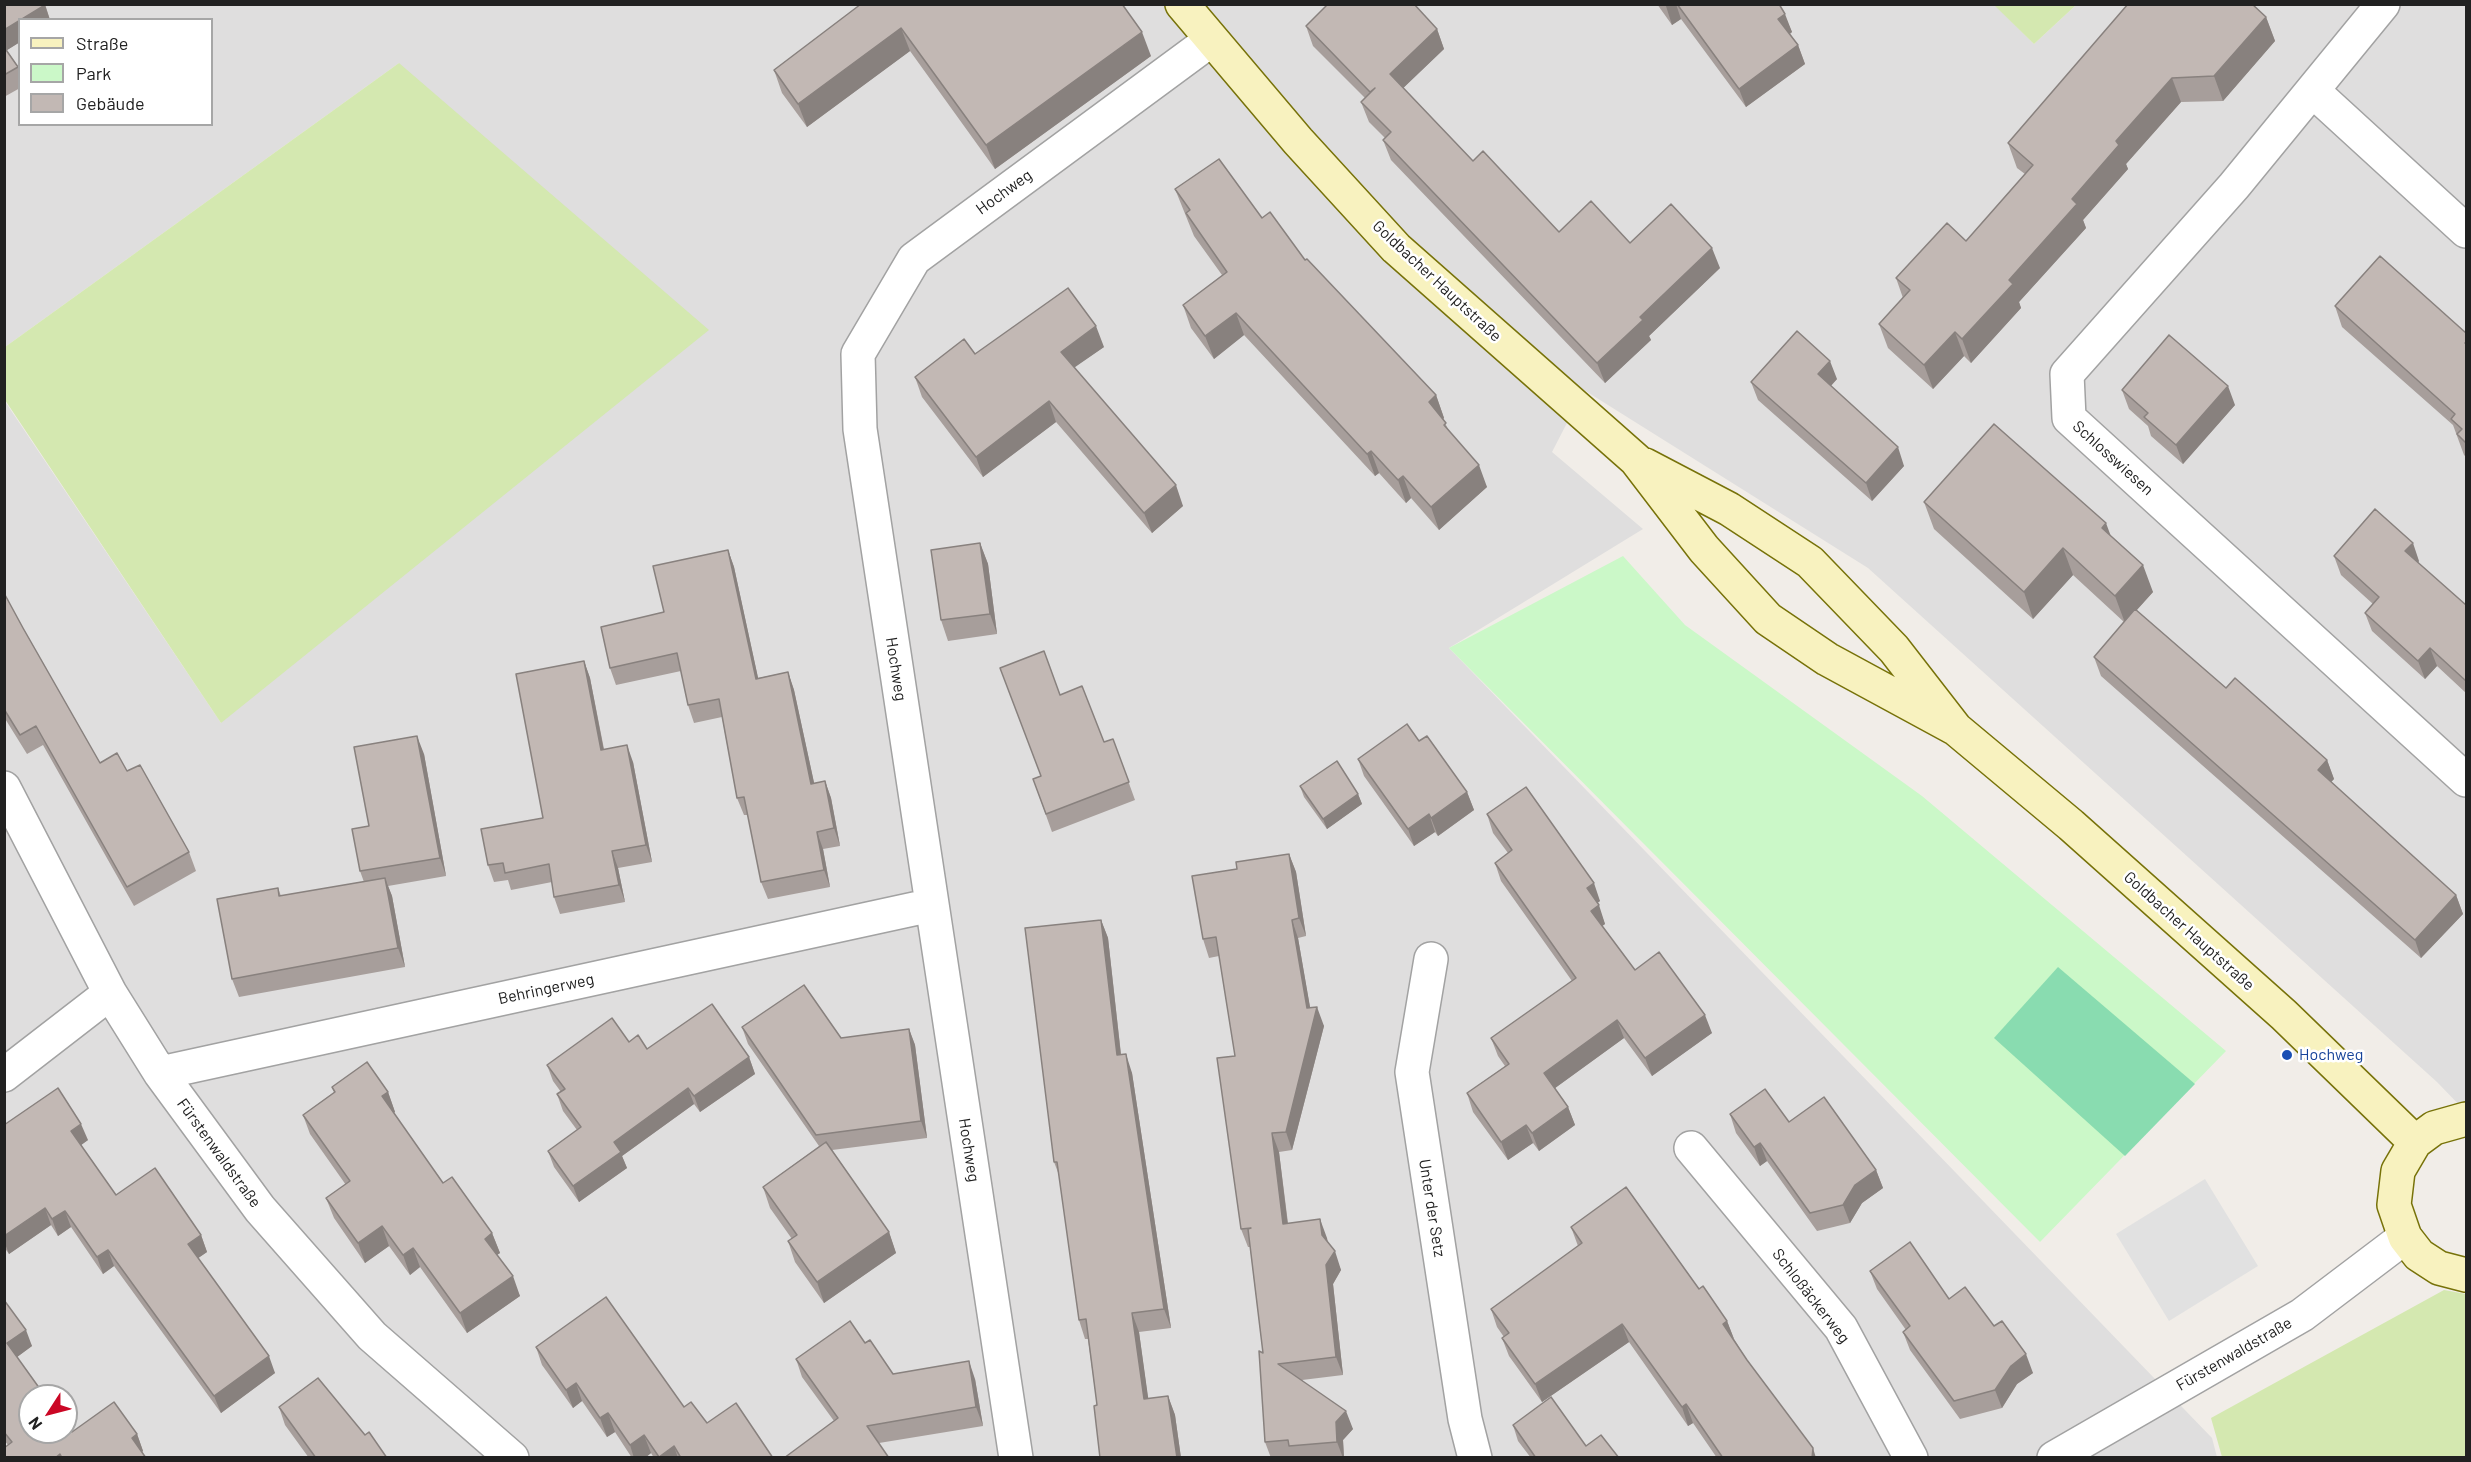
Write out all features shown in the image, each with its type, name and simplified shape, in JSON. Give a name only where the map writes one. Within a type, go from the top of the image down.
[{"type":"street","name":"Goldbacher Hauptstraße","points":[[1182,4],[1211,40],[1396,248],[1636,460],[1704,549],[1768,619],[1827,659],[1956,729],[2071,825],[2284,1015],[2415,1142]]},
{"type":"street","name":"Schlosswiesen","points":[[2383,4],[2235,186],[2067,374],[2069,418],[2466,780]]},
{"type":"street","name":"Hochweg","points":[[1016,1458],[860,429],[858,354],[914,259],[1211,40]]},
{"type":"street","points":[[2313,91],[2466,231]]},
{"type":"street","name":"Goldbacher Hauptstraße","points":[[1636,460],[1729,509],[1810,562],[1893,650],[1956,729]]},
{"type":"street","name":"Fürstenwaldstraße","points":[[4,788],[110,993],[159,1072],[260,1209],[372,1335],[512,1458]]},
{"type":"street","name":"Behringerweg","points":[[159,1072],[932,905]]},
{"type":"street","name":"Unter der Setz","points":[[1431,959],[1412,1072],[1464,1419],[1475,1458]]},
{"type":"street","points":[[4,1075],[110,993]]},
{"type":"street","points":[[2466,1119],[2434,1128],[2415,1142],[2398,1171],[2394,1205],[2405,1237],[2419,1255],[2439,1268],[2466,1275]]},
{"type":"street","name":"Schloßäckerweg","points":[[1691,1148],[1840,1328],[1911,1458]]},
{"type":"street","name":"Fürstenwaldstraße","points":[[2054,1458],[2301,1315],[2405,1237]]},
{"type":"shaded area","points":[[1994,4],[2034,44],[2076,5],[2466,5],[2466,1112],[2437,1082],[1868,568],[1584,390],[1552,452],[1643,529],[1449,648],[2212,1438],[2217,1457],[5,1457],[4,400],[221,723],[399,63],[5,347],[5,5]]},
{"type":"shaded area","points":[[2205,1179],[2258,1266],[2169,1321],[2116,1234]]},
{"type":"green space","points":[[1994,5],[2076,5],[2034,44]]},
{"type":"green space","points":[[399,63],[709,330],[221,723],[5,400],[5,347]]},
{"type":"green space","points":[[1623,556],[1685,625],[1922,796],[2226,1051],[2040,1242],[1449,648]]},
{"type":"green space","points":[[2058,967],[2195,1084],[2125,1156],[1994,1038]]},
{"type":"green space","points":[[2444,1290],[2466,1294],[2466,1457],[2222,1457],[2211,1418]]},
{"type":"building","points":[[4,4],[45,4],[24,18],[18,18],[18,21],[4,30]]},
{"type":"building","points":[[861,4],[1122,4],[1142,32],[986,145],[901,28],[798,104],[774,70]]},
{"type":"building","points":[[1328,4],[1414,4],[1437,29],[1390,74],[1473,161],[1483,151],[1559,232],[1591,201],[1630,243],[1671,204],[1712,248],[1640,317],[1643,320],[1597,363],[1383,140],[1391,132],[1361,102],[1375,88],[1370,92],[1306,26]]},
{"type":"building","points":[[1677,4],[1779,4],[1785,14],[1778,19],[1798,45],[1739,89]]},
{"type":"building","points":[[2128,4],[2252,4],[2266,17],[2214,76],[2172,78],[2116,141],[2119,145],[2072,199],[2077,204],[2009,280],[2013,284],[1962,339],[1955,332],[1924,365],[1879,324],[1910,290],[1896,278],[1947,223],[1966,241],[2033,165],[2008,143]]},
{"type":"building","points":[[4,47],[18,67],[4,75]]},
{"type":"building","points":[[1219,159],[1262,218],[1270,212],[1305,260],[1307,259],[1436,395],[1429,402],[1446,423],[1444,425],[1479,465],[1431,507],[1403,476],[1398,480],[1371,451],[1367,454],[1236,313],[1205,336],[1183,305],[1227,272],[1186,213],[1190,210],[1175,189]]},
{"type":"building","points":[[2380,256],[2466,333],[2466,443],[2457,434],[2462,429],[2451,419],[2455,414],[2335,306]]},
{"type":"building","points":[[1068,288],[1096,326],[1061,352],[1176,485],[1144,513],[1049,401],[976,457],[915,377],[964,339],[975,354]]},
{"type":"building","points":[[1797,331],[1830,361],[1818,374],[1898,447],[1866,483],[1751,382]]},
{"type":"building","points":[[2169,335],[2228,386],[2176,445],[2144,417],[2148,413],[2122,390]]},
{"type":"building","points":[[1994,424],[2106,523],[2102,528],[2143,565],[2115,596],[2063,548],[2024,592],[1924,502]]},
{"type":"building","points":[[2375,509],[2413,543],[2405,551],[2466,605],[2466,681],[2430,648],[2418,661],[2365,613],[2379,597],[2334,556]]},
{"type":"building","points":[[980,543],[990,614],[941,620],[931,550]]},
{"type":"building","points":[[728,550],[756,679],[788,672],[811,784],[825,781],[834,828],[817,832],[824,870],[761,882],[744,797],[737,798],[719,699],[688,705],[677,653],[610,668],[601,627],[664,612],[653,566]]},
{"type":"building","points":[[4,593],[100,763],[117,753],[127,771],[140,765],[189,852],[127,887],[36,726],[20,735],[4,709]]},
{"type":"building","points":[[2135,609],[2226,688],[2235,678],[2327,760],[2318,770],[2456,895],[2415,940],[2094,657]]},
{"type":"building","points":[[1044,651],[1060,695],[1082,686],[1104,742],[1113,739],[1129,782],[1046,814],[1033,779],[1041,776],[1000,668]]},
{"type":"building","points":[[584,661],[601,750],[627,745],[646,845],[612,851],[619,885],[554,897],[549,864],[505,873],[503,863],[488,865],[481,829],[543,818],[516,674]]},
{"type":"building","points":[[1407,724],[1419,741],[1427,736],[1467,792],[1431,818],[1429,814],[1408,829],[1358,759]]},
{"type":"building","points":[[417,736],[440,858],[360,871],[352,829],[369,826],[354,747]]},
{"type":"building","points":[[1337,761],[1358,794],[1323,819],[1300,786]]},
{"type":"building","points":[[1526,787],[1594,883],[1587,888],[1599,905],[1591,911],[1635,970],[1659,952],[1705,1015],[1645,1058],[1617,1020],[1544,1073],[1568,1107],[1532,1133],[1526,1125],[1501,1142],[1467,1093],[1509,1064],[1491,1038],[1576,978],[1495,863],[1512,850],[1487,814]]},
{"type":"building","points":[[1289,854],[1299,918],[1292,920],[1307,1008],[1317,1007],[1286,1132],[1272,1133],[1283,1224],[1320,1219],[1322,1235],[1335,1251],[1326,1265],[1336,1357],[1278,1364],[1346,1411],[1336,1422],[1337,1442],[1289,1446],[1288,1440],[1265,1442],[1259,1351],[1263,1353],[1248,1229],[1251,1228],[1241,1229],[1217,1058],[1235,1056],[1216,937],[1203,939],[1192,876],[1237,869],[1236,862]]},
{"type":"building","points":[[385,878],[398,948],[232,979],[217,899],[278,888],[279,896]]},
{"type":"building","points":[[1101,920],[1117,1055],[1126,1054],[1164,1309],[1132,1313],[1144,1399],[1168,1396],[1177,1458],[1100,1458],[1094,1406],[1097,1405],[1086,1319],[1079,1320],[1057,1162],[1054,1162],[1025,928]]},
{"type":"building","points":[[804,985],[841,1038],[909,1029],[921,1121],[816,1135],[742,1027]]},
{"type":"building","points":[[712,1004],[749,1057],[694,1096],[688,1088],[614,1142],[621,1152],[573,1186],[548,1151],[581,1127],[557,1094],[565,1089],[547,1065],[612,1018],[629,1042],[638,1035],[647,1049]]},
{"type":"building","points":[[367,1062],[388,1092],[382,1096],[443,1183],[452,1177],[492,1233],[485,1239],[513,1276],[460,1313],[413,1248],[403,1255],[382,1226],[358,1243],[326,1198],[350,1181],[303,1115],[335,1092],[332,1087]]},
{"type":"building","points":[[58,1088],[81,1124],[71,1131],[116,1195],[155,1168],[201,1235],[188,1244],[269,1356],[214,1396],[108,1250],[97,1257],[65,1211],[52,1219],[45,1208],[4,1236],[4,1125]]},
{"type":"building","points":[[1765,1089],[1789,1122],[1824,1097],[1876,1170],[1855,1185],[1843,1205],[1810,1213],[1760,1143],[1754,1147],[1730,1114]]},
{"type":"building","points":[[826,1142],[889,1232],[817,1282],[788,1241],[797,1235],[763,1187]]},
{"type":"building","points":[[1626,1187],[1699,1289],[1703,1286],[1727,1321],[1723,1324],[1747,1360],[1813,1448],[1812,1458],[1723,1458],[1686,1404],[1682,1407],[1622,1324],[1535,1384],[1502,1338],[1509,1333],[1491,1309],[1582,1243],[1571,1227]]},
{"type":"building","points":[[1910,1242],[1949,1299],[1965,1287],[1994,1326],[2002,1321],[2026,1354],[2011,1366],[1995,1390],[1954,1401],[1903,1332],[1910,1326],[1870,1271]]},
{"type":"building","points":[[606,1297],[684,1407],[691,1402],[707,1423],[736,1403],[773,1458],[681,1458],[674,1446],[659,1457],[644,1435],[630,1445],[608,1413],[600,1418],[576,1383],[566,1390],[536,1347]]},
{"type":"building","points":[[4,1300],[26,1330],[7,1343],[36,1384],[18,1384],[18,1444],[78,1444],[78,1428],[114,1402],[137,1434],[132,1438],[146,1458],[62,1458],[60,1454],[55,1458],[4,1458],[4,1448],[12,1442],[4,1432]]},
{"type":"building","points":[[850,1321],[865,1343],[870,1340],[893,1374],[969,1361],[976,1407],[867,1426],[889,1458],[784,1458],[838,1418],[796,1359]]},
{"type":"building","points":[[318,1378],[365,1435],[369,1432],[387,1458],[316,1458],[279,1407]]},
{"type":"building","points":[[1551,1397],[1586,1446],[1601,1435],[1619,1458],[1536,1458],[1513,1425]]},
{"type":"place","name":"Hochweg","points":[[2287,1055]]}]
